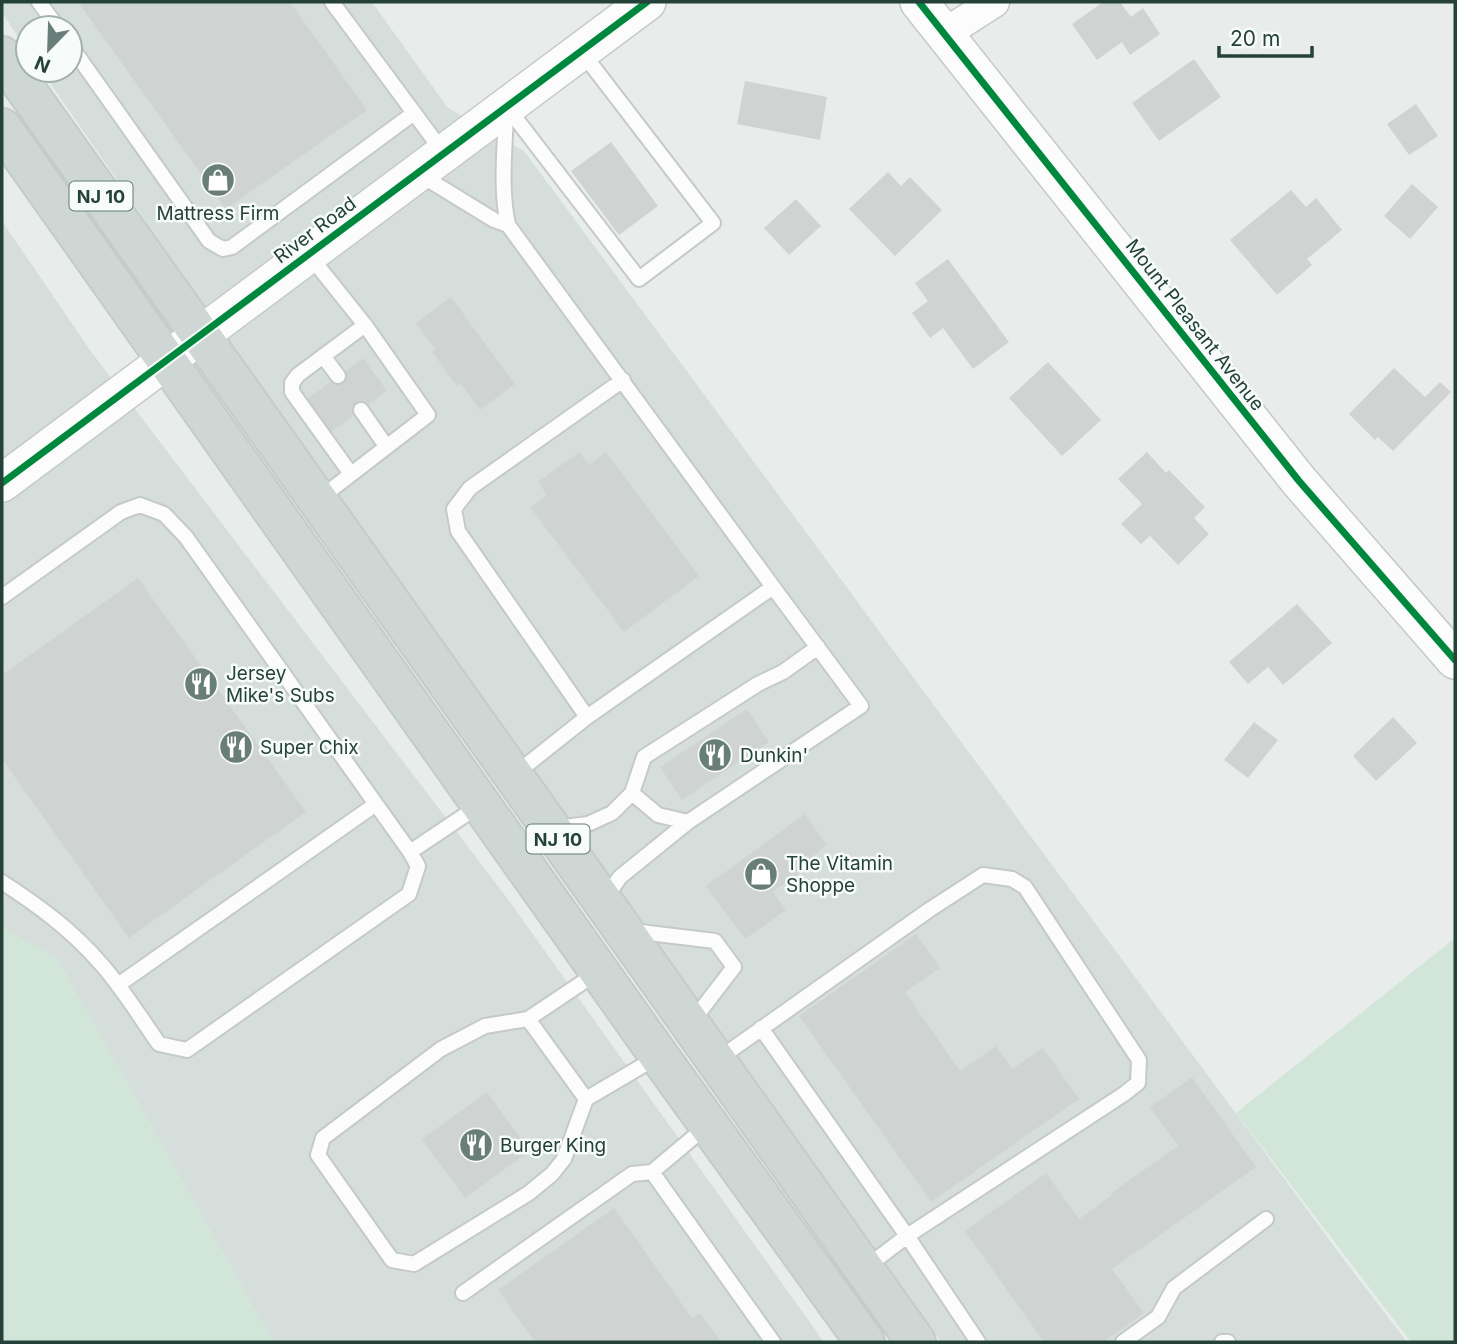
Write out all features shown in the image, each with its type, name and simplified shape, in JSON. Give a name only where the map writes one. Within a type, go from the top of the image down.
[{"type":"main road","name":"NJ 10","points":[[2,56],[916,1342]]},
{"type":"main road","name":"NJ 10","points":[[2,128],[659,1056],[865,1342]]},
{"type":"street","name":"River Road","points":[[2,483],[581,51],[615,18],[647,2]]},
{"type":"street","name":"Mount Pleasant Avenue","points":[[919,2],[1299,481],[1455,660]]},
{"type":"street","points":[[944,34],[994,2]]},
{"type":"lane","points":[[332,2],[414,113],[430,163],[494,220],[508,225]]},
{"type":"lane","points":[[506,106],[639,279],[713,223],[581,51]]},
{"type":"lane","points":[[84,65],[209,241],[223,250],[232,247],[414,113]]},
{"type":"lane","points":[[506,106],[503,184],[508,225],[861,706],[688,822],[620,877],[612,916],[715,941],[734,967],[691,1025]]},
{"type":"lane","points":[[309,254],[365,326],[428,415],[317,500]]},
{"type":"lane","points":[[351,474],[292,392],[292,383],[298,375],[365,326]]},
{"type":"lane","points":[[323,356],[338,376]]},
{"type":"lane","points":[[587,717],[457,531],[454,509],[470,488],[622,380]]},
{"type":"lane","points":[[361,410],[386,446]]},
{"type":"lane","points":[[2,597],[121,512],[140,505],[164,514],[186,537],[418,866],[409,894],[187,1050],[159,1044],[118,985],[72,933],[37,904],[2,882]]},
{"type":"lane","points":[[513,776],[587,717],[773,587]]},
{"type":"lane","points":[[551,828],[588,824],[612,813],[632,793],[644,757],[758,684],[783,672],[818,647]]},
{"type":"lane","points":[[632,793],[658,815],[688,822]]},
{"type":"lane","points":[[118,985],[376,804]]},
{"type":"lane","points":[[410,852],[481,804]]},
{"type":"lane","points":[[716,1061],[929,910],[983,875],[1012,879],[1025,887],[1139,1060],[1138,1083],[908,1236],[864,1269]]},
{"type":"lane","points":[[599,971],[528,1019],[485,1026],[441,1049],[323,1139],[318,1155],[392,1260],[414,1264],[529,1193],[552,1174],[564,1159],[586,1099],[659,1056]]},
{"type":"lane","points":[[528,1019],[586,1099]]},
{"type":"lane","points":[[761,1028],[908,1236],[978,1342]]},
{"type":"lane","points":[[463,1293],[632,1174],[652,1172],[709,1124]]},
{"type":"lane","points":[[652,1172],[773,1342]]},
{"type":"lane","points":[[1124,1342],[1158,1317],[1174,1289],[1266,1219]]},
{"type":"lane","points":[[1222,1342],[1228,1342]]},
{"type":"shaded area","points":[[2,2],[372,2],[448,108],[524,151],[1407,1342],[941,1342],[472,693],[51,84],[84,84],[84,14],[14,14],[14,31],[2,13]]},
{"type":"shaded area","points":[[2,221],[90,350],[510,902],[824,1342],[273,1342],[57,959],[2,928]]},
{"type":"green space","points":[[2,928],[57,959],[273,1342],[2,1342]]},
{"type":"green space","points":[[1455,938],[1455,1342],[1411,1342],[1236,1113]]},
{"type":"building","points":[[78,2],[290,2],[367,110],[226,209]]},
{"type":"building","points":[[1103,2],[1120,2],[1131,17],[1143,8],[1160,34],[1130,55],[1122,42],[1097,60],[1072,24]]},
{"type":"building","points":[[1194,59],[1221,97],[1159,141],[1132,103]]},
{"type":"building","points":[[745,81],[827,97],[820,140],[737,124]]},
{"type":"building","points":[[1416,104],[1438,136],[1409,155],[1387,124]]},
{"type":"building","points":[[611,142],[658,206],[619,235],[571,171]]},
{"type":"building","points":[[888,172],[901,186],[910,177],[942,210],[895,256],[849,209]]},
{"type":"building","points":[[1412,184],[1438,207],[1410,239],[1384,216]]},
{"type":"building","points":[[1291,190],[1306,207],[1316,198],[1342,230],[1307,259],[1312,265],[1277,295],[1230,240]]},
{"type":"building","points":[[796,199],[821,226],[789,255],[764,228]]},
{"type":"building","points":[[948,259],[1009,342],[973,369],[943,328],[930,338],[912,313],[928,301],[915,283]]},
{"type":"building","points":[[451,297],[515,384],[480,410],[460,383],[457,386],[432,352],[435,349],[416,323]]},
{"type":"building","points":[[363,358],[387,391],[331,432],[307,399]]},
{"type":"building","points":[[1048,362],[1101,420],[1062,456],[1009,398]]},
{"type":"building","points":[[1394,368],[1425,397],[1440,382],[1451,392],[1393,451],[1378,437],[1375,440],[1349,414]]},
{"type":"building","points":[[579,452],[589,465],[606,452],[699,576],[624,632],[530,507],[547,495],[538,482]]},
{"type":"building","points":[[1147,452],[1166,473],[1169,470],[1205,507],[1194,518],[1209,534],[1178,565],[1150,536],[1141,544],[1121,524],[1142,504],[1118,479]]},
{"type":"building","points":[[138,578],[306,812],[129,938],[2,759],[2,675]]},
{"type":"building","points":[[1297,604],[1332,643],[1283,685],[1268,667],[1248,684],[1229,662]]},
{"type":"building","name":"Dunkin'","points":[[747,709],[769,742],[682,800],[660,767]]},
{"type":"building","points":[[1393,717],[1417,743],[1376,781],[1353,756]]},
{"type":"building","points":[[1254,722],[1278,740],[1248,778],[1224,760]]},
{"type":"building","name":"The Vitamin Shoppe","points":[[805,814],[827,845],[812,857],[816,861],[773,892],[786,910],[745,939],[706,886]]},
{"type":"building","points":[[916,934],[940,968],[905,992],[960,1071],[996,1046],[1012,1069],[1043,1048],[1079,1099],[931,1202],[799,1016]]},
{"type":"building","points":[[1192,1077],[1256,1167],[1112,1269],[1144,1313],[1103,1342],[1044,1342],[965,1231],[1046,1173],[1079,1219],[1178,1146],[1150,1107]]},
{"type":"building","name":"Burger King","points":[[487,1092],[530,1151],[465,1198],[422,1139]]},
{"type":"building","points":[[614,1208],[692,1318],[700,1313],[721,1342],[535,1342],[498,1290]]},
{"type":"cycle path","points":[[2,483],[647,2]]},
{"type":"cycle path","points":[[919,2],[1299,481],[1455,660]]},
{"type":"place","name":"Mattress Firm","points":[[218,180]]},
{"type":"place","name":"Jersey Mike's Subs","points":[[201,684]]},
{"type":"place","name":"Super Chix","points":[[236,747]]},
{"type":"place","name":"Dunkin'","points":[[715,755]]},
{"type":"place","name":"The Vitamin Shoppe","points":[[761,874]]},
{"type":"place","name":"Burger King","points":[[476,1145]]}]
